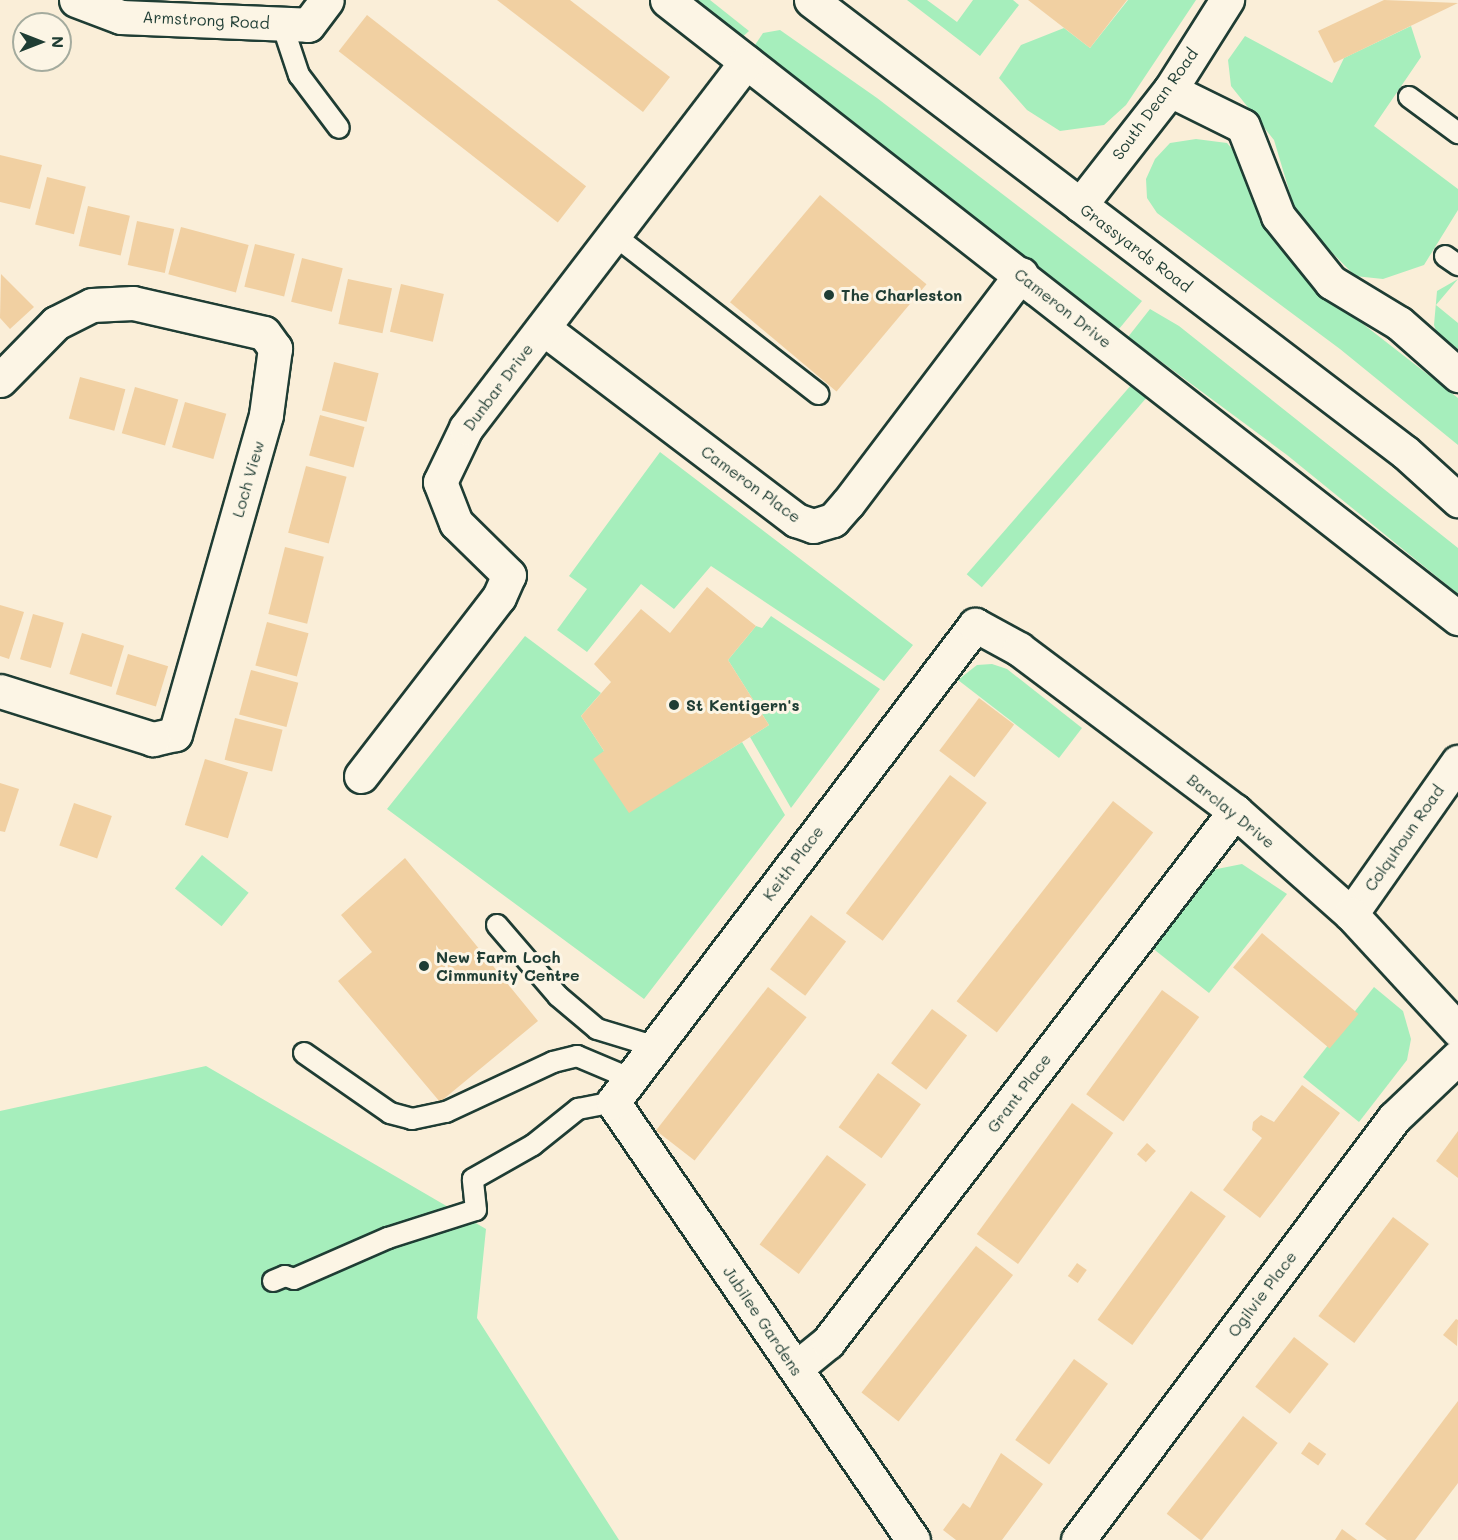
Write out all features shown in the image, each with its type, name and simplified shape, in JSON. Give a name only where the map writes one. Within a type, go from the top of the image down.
[{"type":"street","name":"Armstrong Road","points":[[76,0],[121,16],[308,25],[327,0]]},
{"type":"street","name":"Cameron Drive","points":[[667,0],[1021,274],[1458,618]]},
{"type":"street","name":"Grassyards Road","points":[[812,0],[1404,452],[1458,500]]},
{"type":"street","name":"South Dean Road","points":[[1080,205],[1170,90],[1227,0]]},
{"type":"street","name":"Dunbar Drive","points":[[361,776],[499,597],[509,575],[456,523],[440,482],[466,428],[746,62]]},
{"type":"street","points":[[1170,90],[1243,126],[1278,216],[1331,282],[1399,323],[1458,375]]},
{"type":"street","name":"Cameron Place","points":[[543,328],[796,520],[813,526],[833,520],[849,503],[1021,274]]},
{"type":"street","name":"Loch View","points":[[0,380],[56,323],[92,305],[133,303],[264,333],[275,348],[266,415],[175,734],[153,739],[0,691]]},
{"type":"street","name":"Barclay Drive","points":[[975,625],[1020,649],[1235,811],[1351,914],[1458,1030]]},
{"type":"street","name":"Keith Place","points":[[621,1090],[652,1046],[975,625]]},
{"type":"street","name":"Colquhoun Road","points":[[1351,914],[1458,762]]},
{"type":"street","name":"Grant Place","points":[[796,1368],[828,1342],[1235,811]]},
{"type":"street","name":"Ogilvie Place","points":[[1077,1540],[1394,1118],[1458,1057]]},
{"type":"street","name":"Jubilee Gardens","points":[[621,1090],[796,1368],[913,1540]]},
{"type":"lane","points":[[282,24],[299,75],[339,128]]},
{"type":"lane","points":[[1409,97],[1458,133]]},
{"type":"lane","points":[[614,236],[818,394]]},
{"type":"lane","points":[[497,925],[558,996],[597,1029],[652,1046]]},
{"type":"lane","points":[[273,1281],[285,1276],[294,1279],[388,1238],[476,1210],[473,1179],[532,1145],[578,1109],[621,1090],[577,1056],[554,1062],[446,1112],[412,1119],[381,1108],[304,1053]]},
{"type":"green space","points":[[684,0],[710,0],[749,31],[738,41]]},
{"type":"green space","points":[[907,0],[927,0],[957,22],[973,0],[1013,0],[1019,5],[980,56]]},
{"type":"green space","points":[[1128,0],[1196,0],[1126,105],[1104,125],[1060,131],[1027,110],[999,78],[1021,45],[1064,28],[1090,48]]},
{"type":"green space","points":[[1411,26],[1421,57],[1374,126],[1458,189],[1458,210],[1424,265],[1383,279],[1355,276],[1297,217],[1274,140],[1231,86],[1228,60],[1245,36],[1332,83],[1344,58]]},
{"type":"green space","points":[[780,30],[877,98],[1142,301],[1119,329],[1000,242],[751,51],[763,33]]},
{"type":"green space","points":[[1196,139],[1227,143],[1247,166],[1291,259],[1322,292],[1458,398],[1458,445],[1340,349],[1157,213],[1147,198],[1146,179],[1155,159],[1170,143]]},
{"type":"green space","points":[[1458,279],[1436,305],[1458,323],[1458,360],[1440,342],[1434,325],[1437,291]]},
{"type":"green space","points":[[1150,309],[1179,326],[1458,548],[1458,594],[1287,455],[1128,337]]},
{"type":"green space","points":[[1132,384],[1147,397],[982,587],[967,574]]},
{"type":"green space","points":[[660,452],[913,645],[884,681],[711,566],[674,609],[641,584],[587,652],[557,630],[587,589],[569,576]]},
{"type":"green space","points":[[771,616],[880,689],[791,808],[750,737],[769,725],[728,660],[756,626],[762,628]]},
{"type":"green space","points":[[525,636],[601,693],[581,716],[604,751],[687,776],[742,742],[785,815],[644,999],[387,809]]},
{"type":"green space","points":[[992,664],[1007,669],[1082,728],[1059,758],[958,680],[977,665]]},
{"type":"green space","points":[[202,855],[249,893],[222,926],[175,888]]},
{"type":"green space","points":[[1242,864],[1287,894],[1209,993],[1151,947],[1212,870]]},
{"type":"green space","points":[[1374,987],[1403,1011],[1411,1039],[1407,1060],[1359,1122],[1303,1077]]},
{"type":"green space","points":[[206,1066],[486,1229],[477,1318],[619,1540],[0,1540],[0,1111]]},
{"type":"building","points":[[497,0],[570,0],[670,77],[643,112]]},
{"type":"building","points":[[1028,0],[1127,0],[1090,48]]},
{"type":"building","points":[[1384,0],[1458,3],[1334,63],[1318,31]]},
{"type":"building","points":[[367,15],[586,186],[558,222],[339,51]]},
{"type":"building","points":[[0,155],[42,165],[30,209],[0,202]]},
{"type":"building","points":[[47,177],[86,187],[74,234],[35,225]]},
{"type":"building","name":"The Charleston","points":[[820,195],[926,284],[836,392],[730,302]]},
{"type":"building","points":[[88,206],[130,216],[121,256],[79,246]]},
{"type":"building","points":[[137,221],[174,229],[165,273],[128,265]]},
{"type":"building","points":[[181,227],[249,245],[236,292],[168,274]]},
{"type":"building","points":[[255,244],[295,254],[284,297],[244,287]]},
{"type":"building","points":[[302,258],[343,268],[332,312],[291,302]]},
{"type":"building","points":[[1,274],[34,307],[10,329],[0,318]]},
{"type":"building","points":[[348,279],[392,288],[382,333],[338,324]]},
{"type":"building","points":[[401,284],[444,294],[433,342],[390,332]]},
{"type":"building","points":[[334,362],[379,373],[367,422],[322,411]]},
{"type":"building","points":[[80,377],[125,389],[114,431],[69,419]]},
{"type":"building","points":[[135,387],[178,399],[165,446],[122,433]]},
{"type":"building","points":[[185,402],[226,414],[213,459],[172,447]]},
{"type":"building","points":[[320,415],[364,427],[354,467],[309,456]]},
{"type":"building","points":[[306,466],[347,477],[329,544],[288,533]]},
{"type":"building","points":[[285,547],[324,557],[307,624],[268,614]]},
{"type":"building","name":"St Kentigern's","points":[[707,587],[756,626],[728,660],[769,725],[629,813],[593,759],[604,751],[581,716],[611,682],[594,664],[641,609],[670,633]]},
{"type":"building","points":[[0,605],[24,612],[9,659],[0,656]]},
{"type":"building","points":[[33,614],[64,623],[51,668],[20,659]]},
{"type":"building","points":[[267,622],[309,633],[297,677],[255,665]]},
{"type":"building","points":[[82,633],[124,646],[112,687],[69,674]]},
{"type":"building","points":[[128,654],[168,666],[156,706],[116,694]]},
{"type":"building","points":[[251,670],[298,683],[286,727],[239,714]]},
{"type":"building","points":[[979,698],[1014,724],[974,777],[939,751]]},
{"type":"building","points":[[235,718],[283,730],[272,772],[225,760]]},
{"type":"building","points":[[205,759],[248,772],[228,838],[185,825]]},
{"type":"building","points":[[950,775],[987,803],[883,941],[846,913]]},
{"type":"building","points":[[0,783],[19,789],[5,832],[0,831]]},
{"type":"building","points":[[1113,801],[1153,832],[997,1033],[957,1001]]},
{"type":"building","points":[[74,803],[112,816],[97,859],[59,846]]},
{"type":"building","name":"New Farm Loch Cimmunity Centre","points":[[405,858],[538,1021],[440,1102],[338,981],[372,952],[341,915]]},
{"type":"building","points":[[811,915],[846,941],[805,996],[770,969]]},
{"type":"building","points":[[1262,933],[1359,1014],[1330,1048],[1233,967]]},
{"type":"building","points":[[768,987],[807,1017],[695,1161],[656,1130]]},
{"type":"building","points":[[1162,990],[1199,1017],[1123,1121],[1086,1094]]},
{"type":"building","points":[[932,1009],[967,1035],[926,1090],[891,1063]]},
{"type":"building","points":[[878,1073],[921,1104],[881,1158],[839,1127]]},
{"type":"building","points":[[1302,1085],[1340,1113],[1260,1218],[1223,1190],[1262,1138],[1252,1130],[1253,1122],[1261,1115],[1274,1122]]},
{"type":"building","points":[[1072,1103],[1113,1133],[1018,1264],[977,1234]]},
{"type":"building","points":[[1458,1131],[1458,1178],[1436,1161]]},
{"type":"building","points":[[1147,1143],[1156,1151],[1146,1162],[1137,1154]]},
{"type":"building","points":[[827,1155],[866,1184],[799,1274],[760,1244]]},
{"type":"building","points":[[1191,1191],[1226,1216],[1132,1345],[1098,1320]]},
{"type":"building","points":[[1393,1217],[1429,1244],[1354,1343],[1318,1316]]},
{"type":"building","points":[[976,1246],[1013,1275],[899,1422],[861,1393]]},
{"type":"building","points":[[1077,1263],[1087,1270],[1078,1283],[1068,1276]]},
{"type":"building","points":[[1456,1319],[1458,1320],[1457,1346],[1443,1335]]},
{"type":"building","points":[[1294,1337],[1329,1364],[1290,1414],[1255,1387]]},
{"type":"building","points":[[1074,1359],[1108,1384],[1049,1465],[1015,1440]]},
{"type":"building","points":[[1458,1401],[1458,1483],[1415,1540],[1387,1540],[1365,1524]]},
{"type":"building","points":[[1243,1416],[1278,1443],[1202,1540],[1167,1514]]},
{"type":"building","points":[[1309,1442],[1326,1454],[1318,1466],[1301,1453]]},
{"type":"building","points":[[1001,1453],[1043,1484],[1002,1540],[956,1540],[943,1530],[963,1503],[970,1508]]},
{"type":"building","points":[[1342,1529],[1357,1540],[1335,1540]]},
{"type":"place","name":"The Charleston","points":[[829,295]]},
{"type":"place","name":"St Kentigern's","points":[[674,705]]},
{"type":"place","name":"New Farm Loch Cimmunity Centre","points":[[424,966]]}]
